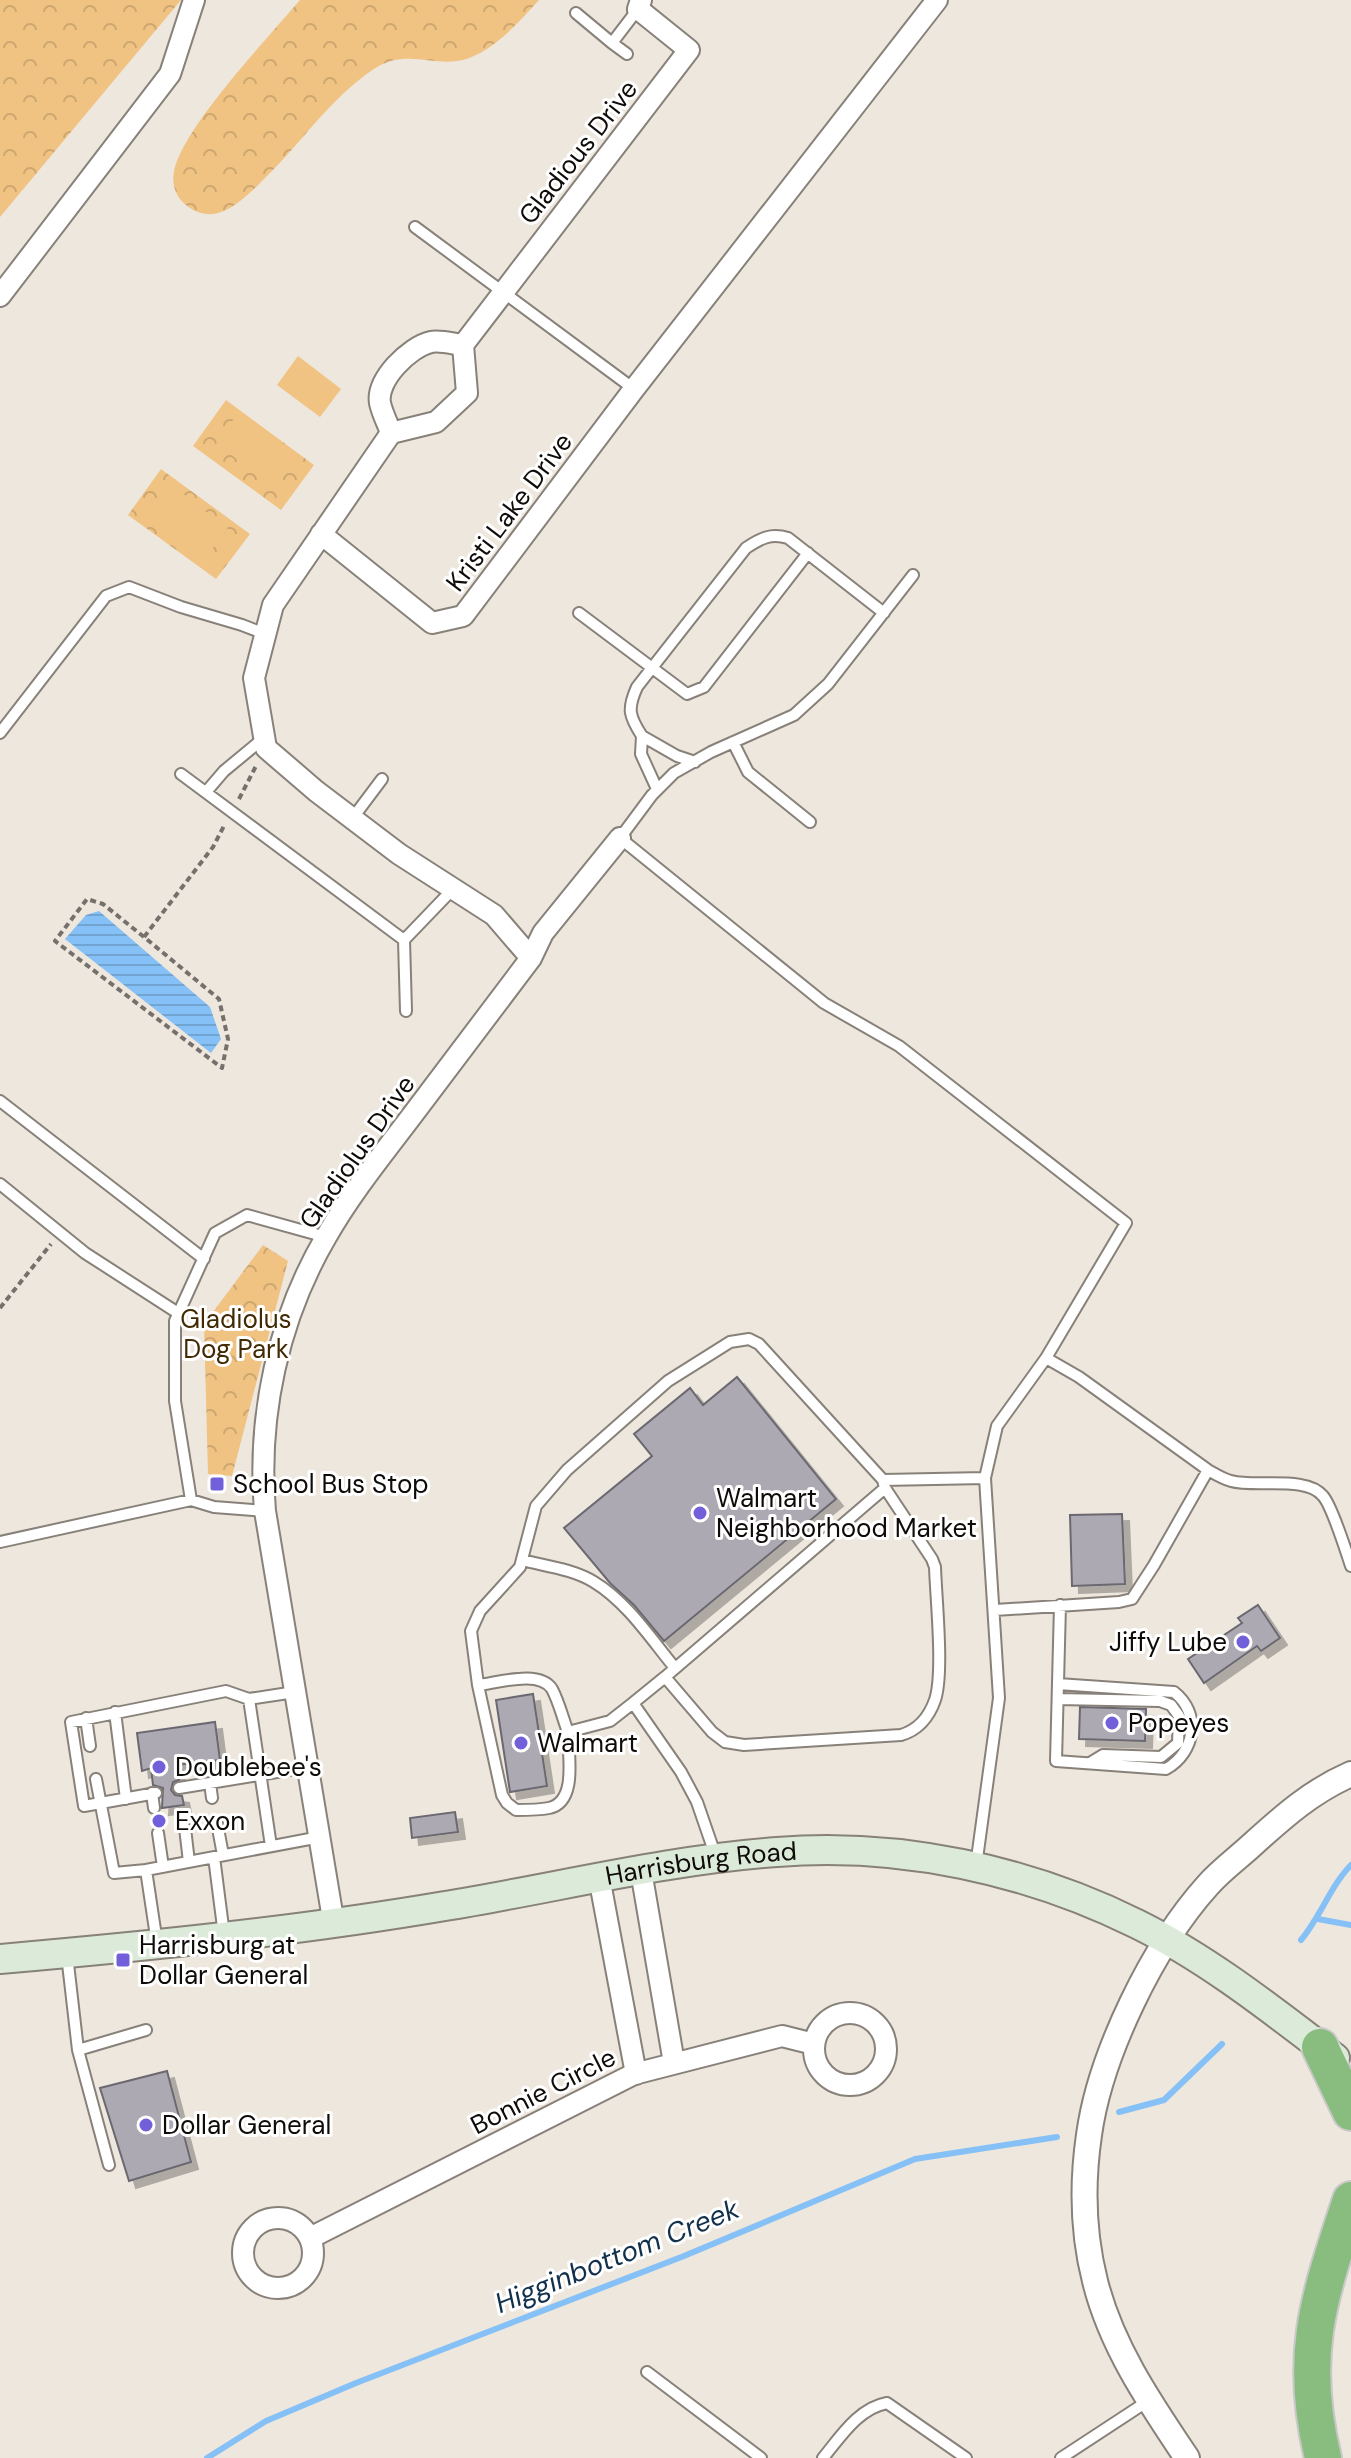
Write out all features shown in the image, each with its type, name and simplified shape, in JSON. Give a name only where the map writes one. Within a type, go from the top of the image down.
[{"type":"highway","points":[[1336,2048],[1351,2112]]},
{"type":"highway","points":[[1323,2458],[1317,2433],[1312,2381],[1315,2316],[1351,2200]]},
{"type":"main road","name":"Harrisburg Road","points":[[0,1959],[334,1925],[716,1859],[778,1852],[853,1850],[925,1857],[976,1868],[1060,1891],[1136,1924],[1219,1972],[1336,2048],[1351,2070]]},
{"type":"street","points":[[0,296],[170,74],[194,0]]},
{"type":"street","name":"Kristi Lake Drive","points":[[321,534],[432,623],[463,616],[634,389],[937,0]]},
{"type":"street","name":"Gladious Drive","points":[[463,345],[689,50],[640,4]]},
{"type":"street","points":[[391,433],[379,400],[384,381],[396,365],[431,342],[463,345],[467,393],[436,422],[391,433],[273,605],[254,678],[265,743],[352,819],[399,854],[494,915],[531,958]]},
{"type":"street","name":"Gladiolus Drive","points":[[334,1925],[265,1511],[266,1417],[282,1338],[298,1293],[326,1237],[352,1196],[531,958],[543,933],[620,838]]},
{"type":"street","points":[[1187,2458],[1148,2401],[1119,2347],[1095,2282],[1085,2216],[1089,2134],[1109,2057],[1138,1992],[1167,1940],[1208,1885],[1293,1807],[1322,1787],[1351,1774]]},
{"type":"street","points":[[641,1871],[674,2063]]},
{"type":"street","points":[[599,1877],[636,2074]]},
{"type":"street","name":"Bonnie Circle","points":[[310,2238],[636,2074],[782,2036],[814,2044]]},
{"type":"lane","points":[[612,43],[640,4]]},
{"type":"lane","points":[[576,13],[627,54]]},
{"type":"lane","points":[[415,227],[634,389]]},
{"type":"lane","points":[[695,762],[677,756],[642,736],[631,719],[630,701],[637,687],[746,548],[775,534],[788,538],[884,613]]},
{"type":"lane","points":[[579,613],[687,694],[704,687],[808,553]]},
{"type":"lane","points":[[913,575],[828,684],[794,715],[674,773],[657,789],[620,838],[824,1003],[899,1046],[1126,1223],[1046,1358],[997,1426],[985,1478],[999,1698],[976,1868]]},
{"type":"lane","points":[[0,733],[106,596],[129,587],[266,635]]},
{"type":"lane","points":[[642,736],[641,754],[657,789]]},
{"type":"lane","points":[[733,742],[748,772],[810,822]]},
{"type":"lane","points":[[206,792],[224,771],[265,743]]},
{"type":"lane","points":[[181,774],[404,940]]},
{"type":"lane","points":[[352,819],[382,779]]},
{"type":"lane","points":[[406,1011],[404,940],[453,889]]},
{"type":"lane","points":[[0,1101],[204,1259]]},
{"type":"lane","points":[[0,1184],[85,1253],[178,1313]]},
{"type":"lane","points":[[191,1500],[175,1401],[175,1321],[215,1233],[247,1215],[326,1237]]},
{"type":"lane","points":[[478,1685],[530,1679],[542,1680],[551,1687],[568,1732],[569,1783],[562,1800],[552,1808],[516,1810],[502,1795],[478,1685],[471,1631],[480,1611],[520,1567],[536,1506],[567,1470],[668,1381],[730,1342],[749,1339],[759,1344],[884,1484],[927,1551],[935,1567],[938,1681],[935,1700],[925,1719],[913,1731],[901,1735],[744,1745],[725,1742],[712,1732],[665,1677]]},
{"type":"lane","points":[[1046,1358],[1079,1377],[1208,1470],[1229,1481],[1298,1484],[1314,1488],[1324,1497],[1351,1566]]},
{"type":"lane","points":[[995,1610],[1132,1599],[1208,1470]]},
{"type":"lane","points":[[568,1732],[610,1721],[633,1703],[884,1484],[985,1478]]},
{"type":"lane","points":[[0,1542],[191,1500],[214,1507],[265,1511]]},
{"type":"lane","points":[[522,1560],[575,1573],[593,1581],[627,1610],[675,1668]]},
{"type":"lane","points":[[1058,1684],[1174,1692],[1187,1702],[1192,1721],[1191,1737],[1179,1762],[1166,1769],[1056,1761],[1060,1605]]},
{"type":"lane","points":[[154,1808],[154,1793],[84,1806],[71,1722],[226,1691],[249,1699],[295,1692]]},
{"type":"lane","points":[[249,1699],[271,1846]]},
{"type":"lane","points":[[1058,1699],[1160,1701],[1171,1705],[1179,1716],[1178,1743],[1161,1757],[1103,1755],[1090,1763]]},
{"type":"lane","points":[[633,1703],[681,1772],[697,1802],[716,1859]]},
{"type":"lane","points":[[115,1712],[126,1799]]},
{"type":"lane","points":[[86,1718],[90,1746]]},
{"type":"lane","points":[[179,1788],[308,1767]]},
{"type":"lane","points":[[96,1779],[114,1873],[146,1870],[320,1837]]},
{"type":"lane","points":[[210,1783],[212,1798]]},
{"type":"lane","points":[[217,1823],[225,1936]]},
{"type":"lane","points":[[185,1828],[189,1862]]},
{"type":"lane","points":[[158,1833],[163,1867]]},
{"type":"lane","points":[[146,1870],[157,1945]]},
{"type":"lane","points":[[67,1953],[78,2050],[109,2165]]},
{"type":"lane","points":[[78,2050],[146,2030]]},
{"type":"lane","points":[[647,2372],[761,2458]]},
{"type":"lane","points":[[1061,2458],[1148,2401]]},
{"type":"lane","points":[[823,2458],[849,2427],[873,2406],[887,2403],[966,2458]]},
{"type":"path","points":[[144,937],[213,847],[265,743]]},
{"type":"path","points":[[87,899],[103,904],[144,937],[219,999],[228,1039],[222,1068],[55,941],[87,899]]},
{"type":"path","points":[[0,1308],[60,1233]]},
{"type":"green space","points":[[0,0],[181,0],[0,217]]},
{"type":"green space","points":[[300,0],[539,0],[505,35],[474,56],[451,62],[397,60],[374,69],[344,93],[240,201],[215,214],[194,210],[178,197],[174,187],[174,171],[181,153],[228,83]]},
{"type":"green space","points":[[298,356],[341,389],[320,417],[277,385]]},
{"type":"green space","points":[[226,400],[314,465],[281,510],[193,446]]},
{"type":"green space","points":[[237,415],[294,459],[272,486],[216,443]]},
{"type":"green space","points":[[161,469],[250,534],[216,579],[128,515]]},
{"type":"green space","points":[[172,485],[228,529],[207,556],[151,513]]},
{"type":"green space","name":"Gladiolus Dog Park","points":[[263,1245],[288,1261],[232,1476],[208,1474],[204,1324]]},
{"type":"water","points":[[99,911],[210,1007],[221,1039],[211,1053],[65,939],[86,915]]},
{"type":"building","name":"Walmart Neighborhood Market","points":[[737,1377],[836,1499],[664,1641],[564,1528],[652,1456],[634,1434],[690,1388],[703,1405]]},
{"type":"building","points":[[1122,1514],[1125,1584],[1072,1586],[1070,1515]]},
{"type":"building","name":"Jiffy Lube","points":[[1258,1605],[1280,1638],[1261,1651],[1257,1646],[1204,1683],[1188,1659],[1242,1623],[1238,1618]]},
{"type":"building","name":"Walmart","points":[[533,1694],[547,1786],[510,1792],[496,1700]]},
{"type":"building","name":"Popeyes","points":[[1080,1707],[1146,1709],[1145,1741],[1079,1739]]},
{"type":"building","name":"Doublebee's","points":[[215,1722],[220,1760],[177,1765],[179,1780],[173,1782],[171,1790],[175,1795],[182,1796],[184,1805],[162,1808],[163,1788],[153,1785],[151,1768],[142,1771],[137,1733]]},
{"type":"building","points":[[455,1812],[458,1832],[412,1838],[410,1818]]},
{"type":"building","name":"Dollar General","points":[[167,2071],[191,2162],[129,2181],[100,2088]]},
{"type":"waterway","points":[[1301,1940],[1351,1865]]},
{"type":"waterway","name":"Higginbottom Creek","points":[[1318,1919],[1351,1925]]},
{"type":"waterway","name":"Higginbottom Creek","points":[[1119,2112],[1164,2100],[1222,2044]]},
{"type":"waterway","name":"Higginbottom Creek","points":[[207,2458],[266,2421],[684,2256],[915,2159],[1057,2137]]},
{"type":"place","name":"School Bus Stop","points":[[217,1484]]},
{"type":"place","name":"Walmart Neighborhood Market","points":[[700,1513]]},
{"type":"place","name":"Jiffy Lube","points":[[1243,1642]]},
{"type":"place","name":"Popeyes","points":[[1112,1723]]},
{"type":"place","name":"Walmart","points":[[521,1743]]},
{"type":"place","name":"Doublebee's","points":[[159,1767]]},
{"type":"place","name":"Exxon","points":[[159,1821]]},
{"type":"place","name":"Harrisburg at Dollar General","points":[[123,1960]]},
{"type":"place","name":"Dollar General","points":[[146,2125]]}]
